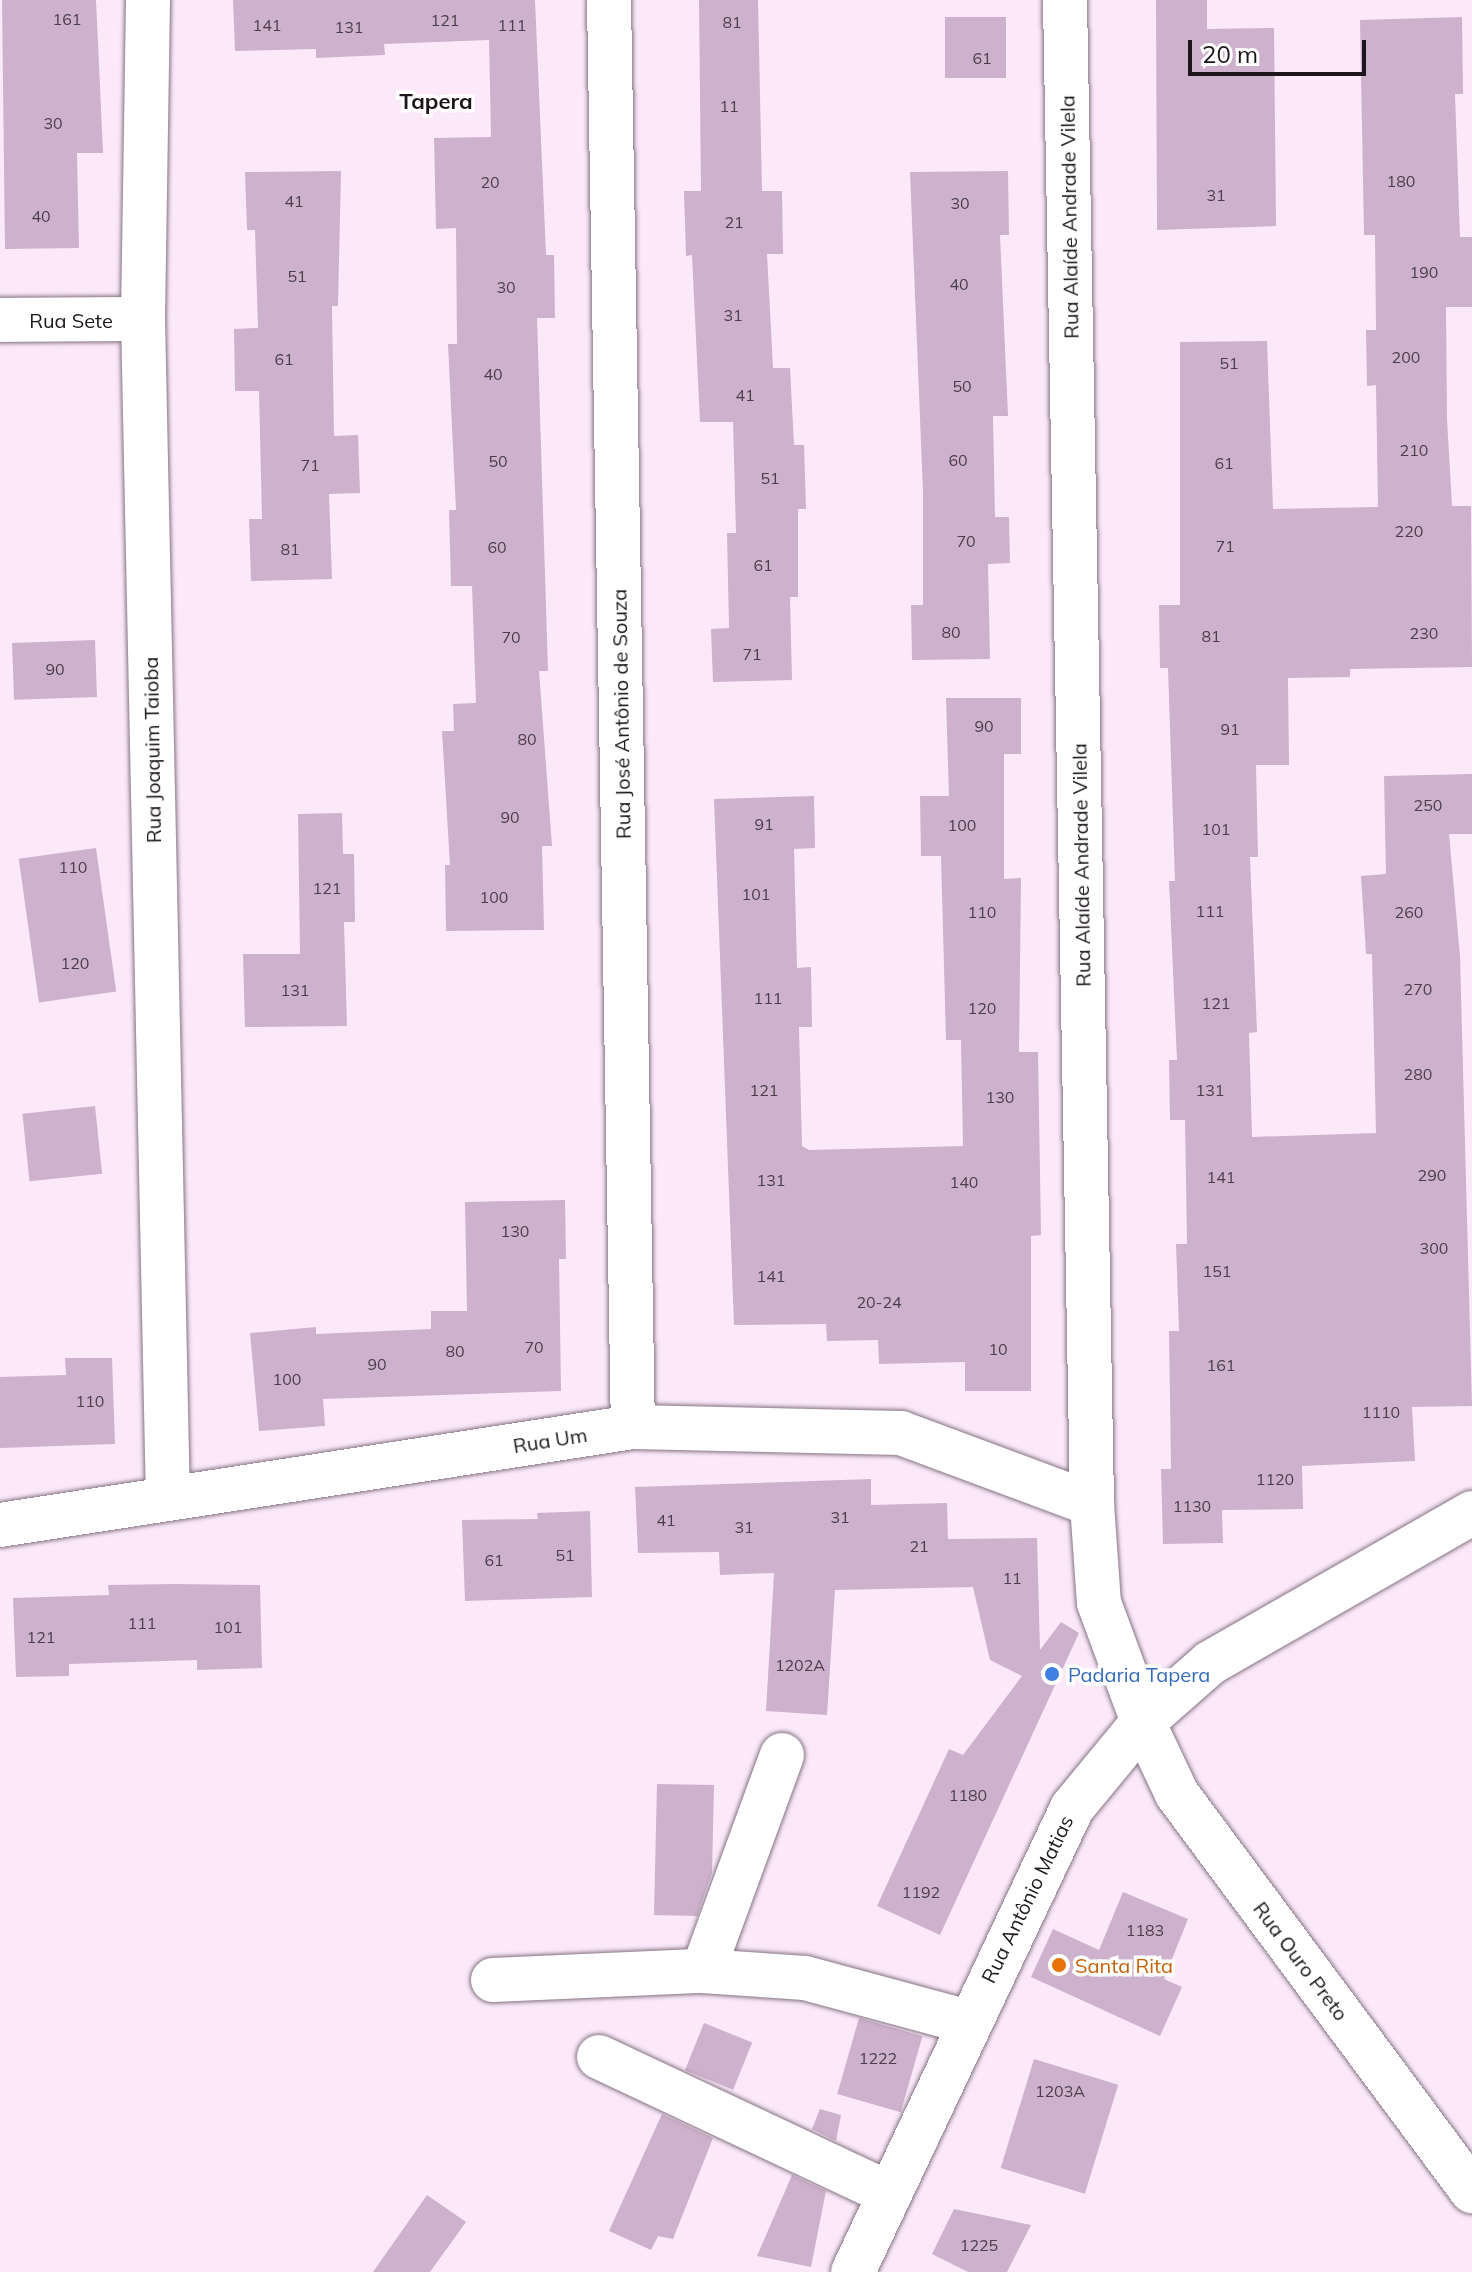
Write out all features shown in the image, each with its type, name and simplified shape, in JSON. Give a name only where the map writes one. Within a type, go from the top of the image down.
[{"type":"street","name":"Rua Joaquim Taioba","points":[[148,0],[143,319],[168,1499]]},
{"type":"street","name":"Rua José Antônio de Souza","points":[[609,0],[633,1427]]},
{"type":"street","name":"Rua Alaíde Andrade Vilela","points":[[1065,0],[1092,1504],[1099,1603],[1143,1722]]},
{"type":"street","name":"Rua Sete","points":[[0,320],[143,319]]},
{"type":"street","name":"Rua Um","points":[[0,1525],[633,1427],[901,1433],[1092,1504]]},
{"type":"street","name":"Rua Antônio Matias","points":[[853,2272],[968,2022],[1072,1808],[1143,1722],[1210,1663],[1472,1513]]},
{"type":"street","name":"Rua Ouro Preto","points":[[1143,1722],[1177,1794],[1472,2191]]},
{"type":"street","points":[[703,1971],[782,1755]]},
{"type":"street","points":[[493,1980],[703,1971],[805,1978],[968,2022]]},
{"type":"street","points":[[599,2057],[888,2193]]},
{"type":"building","points":[[2,0],[96,0],[103,153],[77,153],[79,248],[5,249]]},
{"type":"building","points":[[233,0],[535,0],[546,255],[554,255],[555,318],[537,318],[548,671],[539,671],[552,846],[542,846],[544,930],[446,931],[445,865],[450,865],[442,731],[454,731],[453,704],[476,703],[472,586],[451,586],[449,510],[456,510],[448,344],[457,344],[456,228],[436,229],[434,138],[491,137],[489,40],[384,44],[385,55],[316,58],[316,49],[235,51]]},
{"type":"building","points":[[699,0],[758,0],[762,191],[782,191],[783,254],[767,254],[773,368],[790,368],[794,445],[804,445],[806,509],[798,509],[798,597],[790,597],[792,680],[713,682],[711,629],[729,628],[727,533],[736,533],[733,422],[700,422],[692,255],[686,256],[684,191],[701,191]]},
{"type":"building","points":[[1156,0],[1207,0],[1207,29],[1274,28],[1276,226],[1157,230]]},
{"type":"building","points":[[945,17],[1006,17],[1006,78],[945,78]]},
{"type":"building","points":[[1462,17],[1463,94],[1455,94],[1460,237],[1472,237],[1472,307],[1446,307],[1447,419],[1452,506],[1471,506],[1472,667],[1350,669],[1350,677],[1288,678],[1289,765],[1256,765],[1258,857],[1250,857],[1257,1032],[1249,1033],[1252,1137],[1376,1133],[1372,954],[1366,954],[1361,876],[1386,874],[1384,776],[1472,774],[1472,834],[1449,834],[1460,956],[1472,1406],[1412,1407],[1415,1461],[1302,1466],[1303,1509],[1222,1510],[1223,1543],[1163,1544],[1161,1469],[1171,1469],[1169,1331],[1179,1331],[1176,1244],[1187,1244],[1185,1120],[1170,1120],[1169,1060],[1177,1060],[1169,881],[1175,881],[1168,668],[1160,668],[1159,605],[1180,605],[1180,342],[1267,341],[1273,509],[1378,507],[1376,385],[1367,386],[1366,330],[1376,330],[1375,235],[1364,235],[1360,20]]},
{"type":"building","points":[[341,171],[338,306],[332,306],[334,436],[358,435],[360,493],[329,494],[332,579],[251,581],[249,519],[262,519],[259,391],[235,391],[234,329],[258,328],[255,230],[247,230],[245,172]]},
{"type":"building","points":[[1008,171],[1009,235],[1000,235],[1008,416],[993,416],[995,517],[1009,517],[1010,563],[988,564],[990,659],[912,660],[911,605],[923,605],[923,492],[910,172]]},
{"type":"building","points":[[95,640],[97,697],[14,700],[12,643]]},
{"type":"building","points":[[946,698],[1021,698],[1021,754],[1004,754],[1004,879],[1021,878],[1019,1052],[1038,1052],[1041,1235],[1031,1236],[1031,1391],[965,1391],[965,1362],[879,1364],[878,1340],[827,1341],[826,1324],[734,1325],[714,799],[814,796],[815,848],[794,849],[797,968],[811,967],[812,1027],[799,1027],[802,1146],[809,1150],[963,1146],[961,1040],[946,1040],[941,856],[921,856],[920,796],[949,796]]},
{"type":"building","points":[[342,813],[343,854],[354,854],[355,922],[344,922],[347,1026],[245,1027],[243,954],[300,954],[298,814]]},
{"type":"building","points":[[96,848],[116,992],[39,1002],[19,859]]},
{"type":"building","points":[[95,1106],[102,1174],[30,1181],[22,1114]]},
{"type":"building","points":[[565,1200],[566,1259],[559,1259],[561,1391],[323,1399],[325,1426],[259,1431],[250,1333],[316,1327],[316,1334],[431,1329],[431,1311],[467,1311],[465,1202]]},
{"type":"building","points":[[65,1358],[112,1358],[115,1444],[0,1448],[0,1377],[66,1375]]},
{"type":"building","points":[[871,1479],[871,1505],[947,1503],[948,1539],[1037,1538],[1040,1650],[1061,1622],[1079,1633],[940,1935],[877,1906],[949,1749],[963,1755],[1022,1676],[990,1660],[973,1587],[835,1590],[827,1715],[766,1711],[774,1573],[720,1575],[719,1552],[638,1553],[635,1487]]},
{"type":"building","points":[[590,1511],[592,1597],[465,1601],[462,1520],[538,1519],[537,1513]]},
{"type":"building","points":[[108,1585],[260,1585],[262,1668],[197,1670],[197,1660],[69,1664],[69,1676],[16,1677],[13,1598],[109,1595]]},
{"type":"building","points":[[657,1784],[714,1785],[712,1873],[697,1916],[654,1915]]},
{"type":"building","points":[[1123,1892],[1188,1919],[1164,1979],[1182,1987],[1160,2036],[1031,1977],[1053,1929],[1099,1950]]},
{"type":"building","points":[[859,2018],[922,2036],[901,2112],[837,2094]]},
{"type":"building","points":[[704,2023],[752,2042],[733,2090],[685,2070]]},
{"type":"building","points":[[1034,2059],[1118,2085],[1085,2194],[1001,2168]]},
{"type":"building","points":[[820,2109],[841,2115],[836,2141],[812,2129]]},
{"type":"building","points":[[662,2114],[713,2138],[673,2239],[658,2236],[651,2250],[609,2231]]},
{"type":"building","points":[[792,2175],[826,2191],[811,2267],[757,2256]]},
{"type":"building","points":[[427,2195],[466,2222],[430,2272],[373,2272]]},
{"type":"building","points":[[954,2209],[1031,2225],[1007,2272],[968,2272],[932,2254]]},
{"type":"place","name":"Padaria Tapera","points":[[1052,1674]]},
{"type":"place","name":"Santa Rita","points":[[1059,1965]]},
{"type":"district","name":"Tapera","points":[[436,102]]}]
